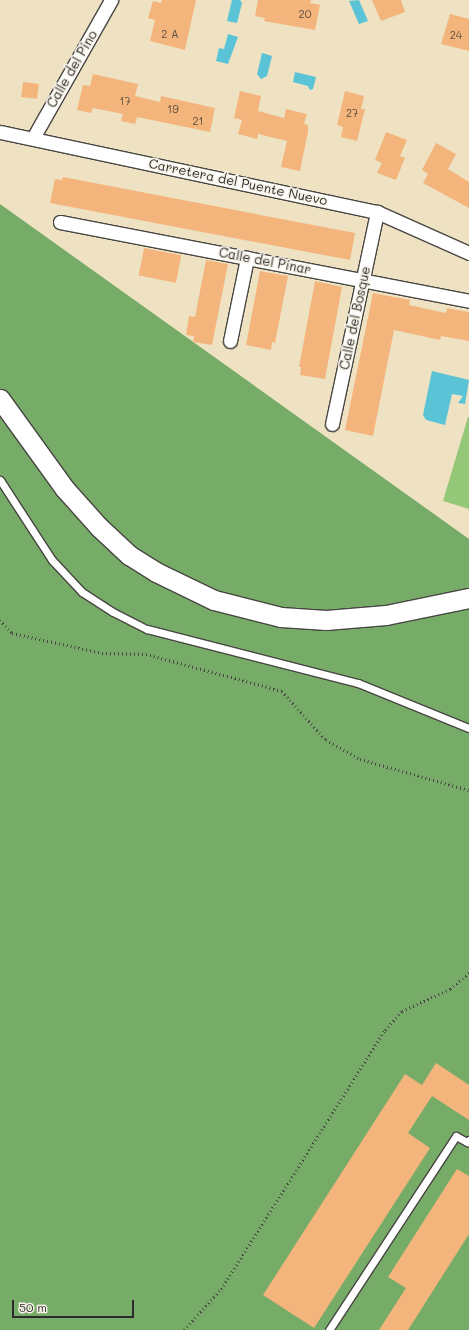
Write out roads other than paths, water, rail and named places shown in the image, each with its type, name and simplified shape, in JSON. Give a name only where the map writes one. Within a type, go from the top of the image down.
[{"type":"main road","points":[[0,390],[27,435]]},
{"type":"main road","points":[[0,399],[79,506],[130,555],[156,572],[214,600],[248,610],[307,620],[362,618],[439,605],[469,598]]},
{"type":"street","name":"Calle del Pino","points":[[33,138],[111,0]]},
{"type":"street","name":"Carretera del Puente Nuevo","points":[[0,132],[377,212],[469,253]]},
{"type":"street","name":"Calle del Bosque","points":[[332,424],[377,212]]},
{"type":"street","name":"Calle del Pinar","points":[[60,222],[469,301]]},
{"type":"street","points":[[230,341],[247,258]]},
{"type":"lane","points":[[0,480],[52,560],[82,592],[113,612],[148,629],[358,683],[469,728]]},
{"type":"lane","points":[[329,1330],[456,1136],[467,1142],[469,1140]]},
{"type":"water","points":[[232,0],[240,0],[242,3],[237,23],[227,21]]},
{"type":"water","points":[[359,0],[368,21],[359,24],[349,1]]},
{"type":"water","points":[[228,34],[238,37],[228,64],[216,61],[219,48],[224,49]]},
{"type":"water","points":[[262,53],[272,56],[267,76],[261,79],[257,74]]},
{"type":"water","points":[[295,72],[316,77],[313,89],[310,90],[308,86],[293,82]]},
{"type":"water","points":[[432,371],[469,380],[465,404],[458,403],[463,396],[452,394],[445,425],[426,420],[423,415]]}]
